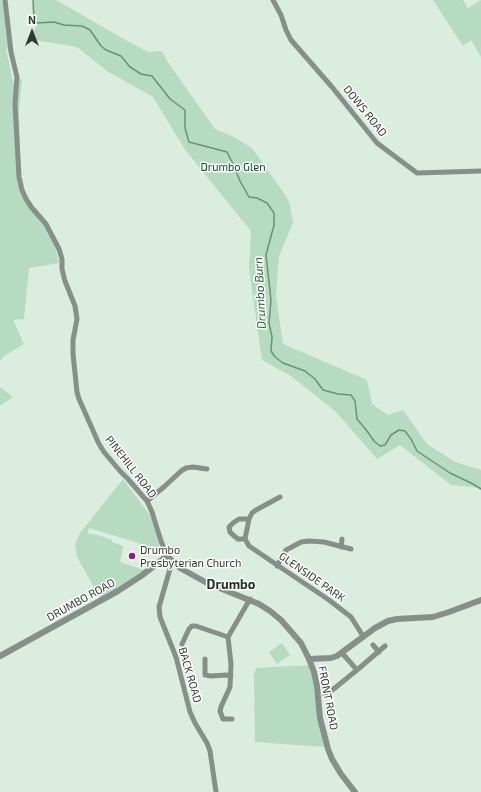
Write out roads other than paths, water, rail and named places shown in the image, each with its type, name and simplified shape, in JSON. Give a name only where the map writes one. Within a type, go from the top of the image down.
[{"type":"street","name":"PINEHILL ROAD","points":[[5,0],[11,52],[17,77],[15,104],[19,177],[26,199],[46,224],[59,250],[62,259],[62,270],[65,281],[75,306],[76,319],[73,354],[79,399],[104,452],[147,501],[168,556]]},
{"type":"street","name":"DOWS ROAD","points":[[273,0],[291,40],[332,87],[377,143],[417,173],[481,171]]},
{"type":"street","points":[[147,501],[186,468],[193,467],[207,469]]},
{"type":"street","name":"GLENSIDE PARK","points":[[280,497],[256,510],[252,513],[249,519],[239,519],[233,523],[229,527],[230,532],[238,539],[245,539],[249,546],[329,600],[351,617],[363,636]]},
{"type":"street","points":[[245,539],[249,519]]},
{"type":"street","points":[[341,547],[342,539]]},
{"type":"street","points":[[277,566],[286,550],[301,542],[324,542],[351,549]]},
{"type":"street","name":"FRONT ROAD","points":[[168,556],[172,562],[180,568],[207,583],[250,599],[270,611],[288,627],[301,643],[309,659],[316,679],[320,718],[328,749],[332,759],[355,792]]},
{"type":"street","name":"DRUMBO ROAD","points":[[0,656],[118,591],[168,556]]},
{"type":"street","name":"BACK ROAD","points":[[172,562],[159,607],[160,617],[176,657],[192,718],[210,751],[216,792]]},
{"type":"street","points":[[232,719],[223,718],[220,711],[230,687],[231,664],[228,637],[250,599]]},
{"type":"street","points":[[309,659],[330,658],[337,656],[374,628],[388,621],[433,617],[481,600]]},
{"type":"street","points":[[182,644],[192,626],[228,637]]},
{"type":"street","points":[[373,645],[379,652]]},
{"type":"street","points":[[325,696],[385,646]]},
{"type":"street","points":[[342,653],[357,670]]},
{"type":"street","points":[[204,659],[205,675],[231,676]]},
{"type":"street","points":[[324,686],[330,692]]},
{"type":"waterway","name":"Drumbo Burn","points":[[33,0],[34,20],[36,23],[54,22],[64,25],[82,26],[90,30],[101,46],[106,50],[121,56],[130,67],[141,74],[152,76],[170,99],[185,110],[185,128],[189,142],[227,152],[249,197],[257,198],[267,203],[274,213],[274,225],[266,255],[271,300],[269,323],[272,337],[271,351],[275,357],[283,363],[305,371],[315,379],[323,390],[338,394],[351,395],[355,401],[357,419],[374,441],[380,446],[385,445],[391,435],[399,430],[405,431],[417,451],[450,473],[481,489]]},
{"type":"place","name":"Drumbo Presbyterian Church","points":[[132,556]]},
{"type":"district","name":"Drumbo","points":[[231,585]]},
{"type":"park label","name":"Drumbo Glen","points":[[233,167]]}]
